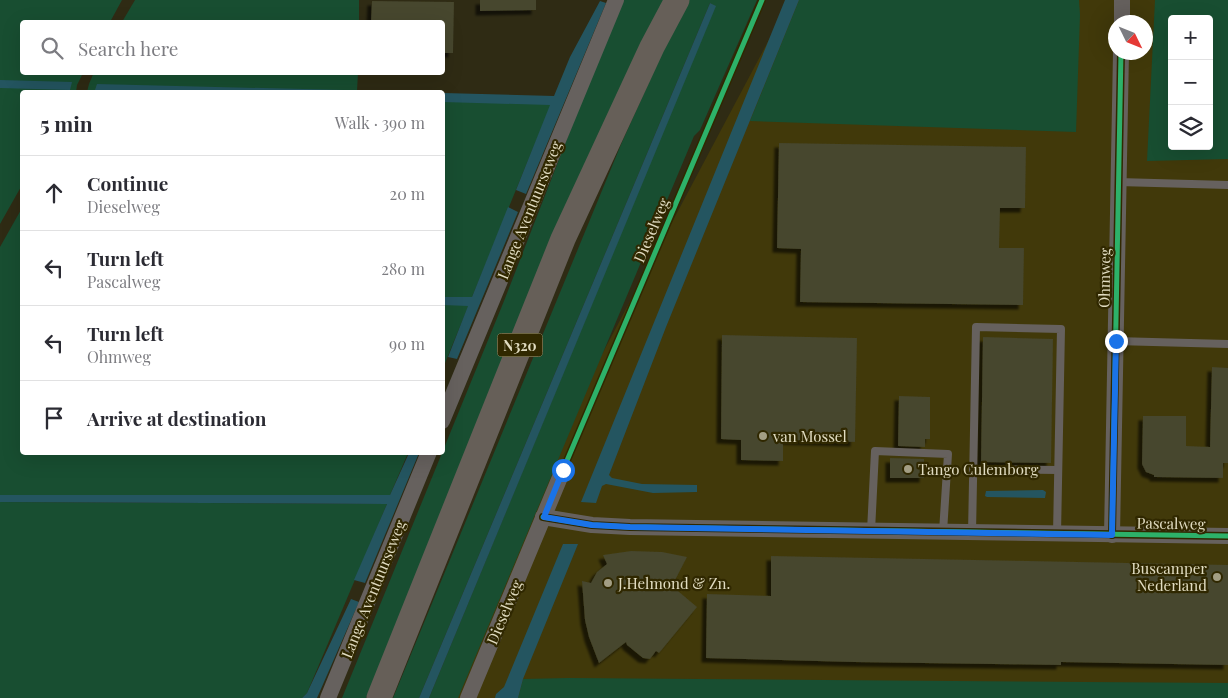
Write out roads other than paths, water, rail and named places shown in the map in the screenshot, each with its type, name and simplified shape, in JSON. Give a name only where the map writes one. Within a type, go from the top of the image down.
[{"type":"main road","name":"N320","points":[[378,698],[563,238],[652,47],[677,0]]},
{"type":"street","name":"Lange Aventuurseweg","points":[[445,414],[616,0]]},
{"type":"street","points":[[1122,15],[1123,0]]},
{"type":"street","name":"Ohmweg","points":[[1112,535],[1121,60]]},
{"type":"street","name":"Lange Aventuurseweg","points":[[328,698],[428,455]]},
{"type":"street","name":"Dieselweg","points":[[468,698],[563,470]]},
{"type":"street","name":"Pascalweg","points":[[544,517],[592,525],[630,527],[1228,536]]},
{"type":"lane","points":[[1118,182],[1228,185]]},
{"type":"lane","points":[[972,532],[976,327],[1061,329],[1057,534]]},
{"type":"lane","points":[[1116,341],[1228,344]]},
{"type":"lane","points":[[871,531],[875,451],[948,454],[943,532]]},
{"type":"lane","points":[[973,469],[1058,470]]},
{"type":"water","points":[[785,0],[799,0],[666,327],[609,475],[612,478],[642,484],[697,485],[697,492],[653,493],[606,484],[602,486],[596,503],[581,502]]},
{"type":"water","points":[[600,1],[606,3],[526,194],[516,190],[550,105],[445,102],[445,93],[554,96],[570,57]]},
{"type":"water","points":[[710,3],[716,6],[429,698],[419,698]]},
{"type":"water","points":[[0,80],[72,82],[70,90],[0,88]]},
{"type":"water","points":[[97,84],[343,90],[95,90]]},
{"type":"water","points":[[508,207],[518,212],[457,359],[448,357],[468,306],[445,305],[445,297],[472,297]]},
{"type":"water","points":[[408,455],[418,455],[365,583],[354,580],[387,504],[0,502],[0,495],[390,495]]},
{"type":"water","points":[[1043,490],[1046,492],[1045,498],[985,496],[986,491]]},
{"type":"water","points":[[563,544],[578,544],[523,679],[518,698],[495,698],[496,694],[504,687]]},
{"type":"water","points":[[351,599],[359,602],[317,698],[302,698],[307,693]]},
{"type":"place","name":"van Mossel","points":[[763,436]]},
{"type":"place","name":"Tango Culemborg","points":[[908,469]]},
{"type":"place","name":"Buscamper Nederland","points":[[1217,577]]},
{"type":"place","name":"J.Helmond & Zn.","points":[[608,583]]}]
